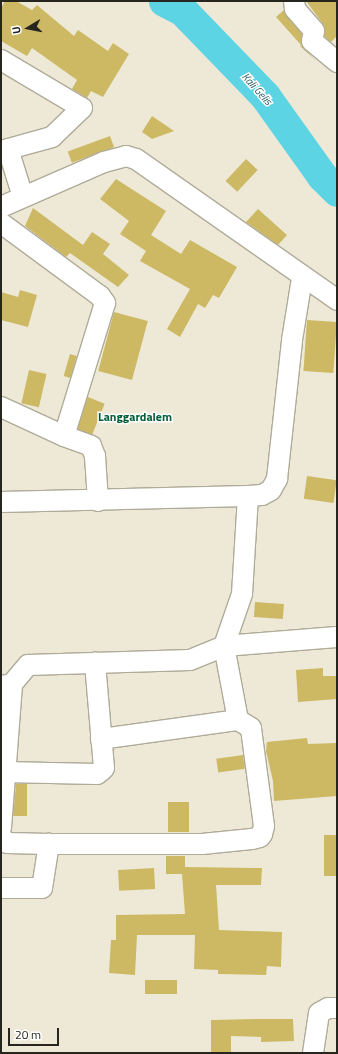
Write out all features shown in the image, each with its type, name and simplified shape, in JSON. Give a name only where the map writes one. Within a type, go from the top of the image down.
[{"type":"street","points":[[294,1],[295,9],[314,31],[312,41],[336,60]]},
{"type":"street","points":[[1,60],[82,108],[52,137],[6,151],[22,196]]},
{"type":"street","points":[[1,207],[22,196],[104,162],[126,156],[136,159],[302,278],[337,300]]},
{"type":"street","points":[[1,223],[100,296],[105,303],[64,436]]},
{"type":"street","points":[[1,502],[98,501],[248,496],[262,495],[271,490],[276,479],[292,340],[302,278]]},
{"type":"street","points":[[1,407],[64,436],[92,446],[95,456],[98,501]]},
{"type":"street","points":[[238,720],[224,646],[242,594],[248,496]]},
{"type":"street","points":[[1,828],[6,685],[28,665],[190,660],[224,646],[337,637]]},
{"type":"street","points":[[4,772],[97,774],[104,768],[95,662]]},
{"type":"street","points":[[1,837],[7,843],[49,844],[202,844],[260,838],[264,826],[251,728],[238,720],[101,739]]},
{"type":"street","points":[[1,888],[42,888],[49,844]]},
{"type":"street","points":[[313,1053],[319,1013],[328,1008],[337,1008]]},
{"type":"building","points":[[5,1],[16,1],[32,10],[37,5],[74,36],[78,30],[108,51],[113,43],[129,54],[103,97],[91,91],[87,98],[72,89],[77,80],[32,48],[27,56],[1,41],[1,8]]},
{"type":"building","points":[[306,1],[337,1],[337,36],[331,42],[325,37],[323,24]]},
{"type":"building","points":[[284,10],[302,34],[301,45],[276,17]]},
{"type":"building","points":[[301,45],[315,60],[300,46]]},
{"type":"building","points":[[152,116],[174,131],[152,139],[142,132]]},
{"type":"building","points":[[110,136],[114,147],[72,163],[68,151]]},
{"type":"building","points":[[246,159],[258,170],[237,192],[226,181]]},
{"type":"building","points":[[116,179],[166,211],[151,235],[181,254],[190,240],[237,267],[219,298],[213,295],[205,308],[198,304],[180,337],[167,329],[190,289],[140,261],[146,251],[120,234],[129,221],[100,199]]},
{"type":"building","points":[[33,208],[83,245],[92,232],[110,244],[103,254],[129,275],[118,287],[70,253],[66,257],[25,226]]},
{"type":"building","points":[[258,209],[287,235],[278,245],[246,222]]},
{"type":"building","points":[[20,290],[37,295],[28,327],[1,320],[1,292],[18,297]]},
{"type":"building","points":[[114,312],[148,321],[132,380],[98,371]]},
{"type":"building","points":[[307,320],[337,322],[333,373],[303,371]]},
{"type":"building","points":[[70,354],[77,356],[70,378],[64,376]]},
{"type":"building","points":[[29,370],[47,374],[39,407],[21,403]]},
{"type":"building","points":[[88,397],[105,404],[92,435],[75,429]]},
{"type":"building","points":[[307,476],[337,480],[334,503],[304,499]]},
{"type":"building","points":[[255,602],[284,604],[283,619],[254,617]]},
{"type":"building","points":[[323,668],[323,676],[337,676],[337,699],[298,702],[296,670]]},
{"type":"building","points":[[307,738],[308,744],[336,743],[337,796],[274,801],[273,781],[266,751],[267,742]]},
{"type":"building","points":[[243,755],[245,769],[218,773],[216,759]]},
{"type":"building","points":[[16,784],[27,784],[27,816],[13,816]]},
{"type":"building","points":[[168,802],[189,802],[189,832],[168,832]]},
{"type":"building","points":[[324,835],[337,835],[337,876],[324,876]]},
{"type":"building","points":[[166,856],[185,856],[185,867],[262,868],[261,885],[216,885],[219,930],[282,932],[281,967],[267,966],[266,975],[218,974],[218,970],[194,969],[195,935],[137,935],[135,975],[109,973],[111,940],[116,940],[116,915],[185,914],[182,874],[166,874]]},
{"type":"building","points":[[154,868],[155,889],[119,891],[118,870]]},
{"type":"building","points":[[145,980],[177,980],[177,994],[145,994]]},
{"type":"building","points":[[293,1019],[294,1041],[261,1042],[261,1037],[231,1036],[231,1053],[211,1053],[211,1020]]},
{"type":"waterway","name":"Kali Gelis","points":[[164,1],[182,10],[265,96],[322,176],[337,191]]},
{"type":"district","name":"Langgardalem","points":[[135,417]]}]
